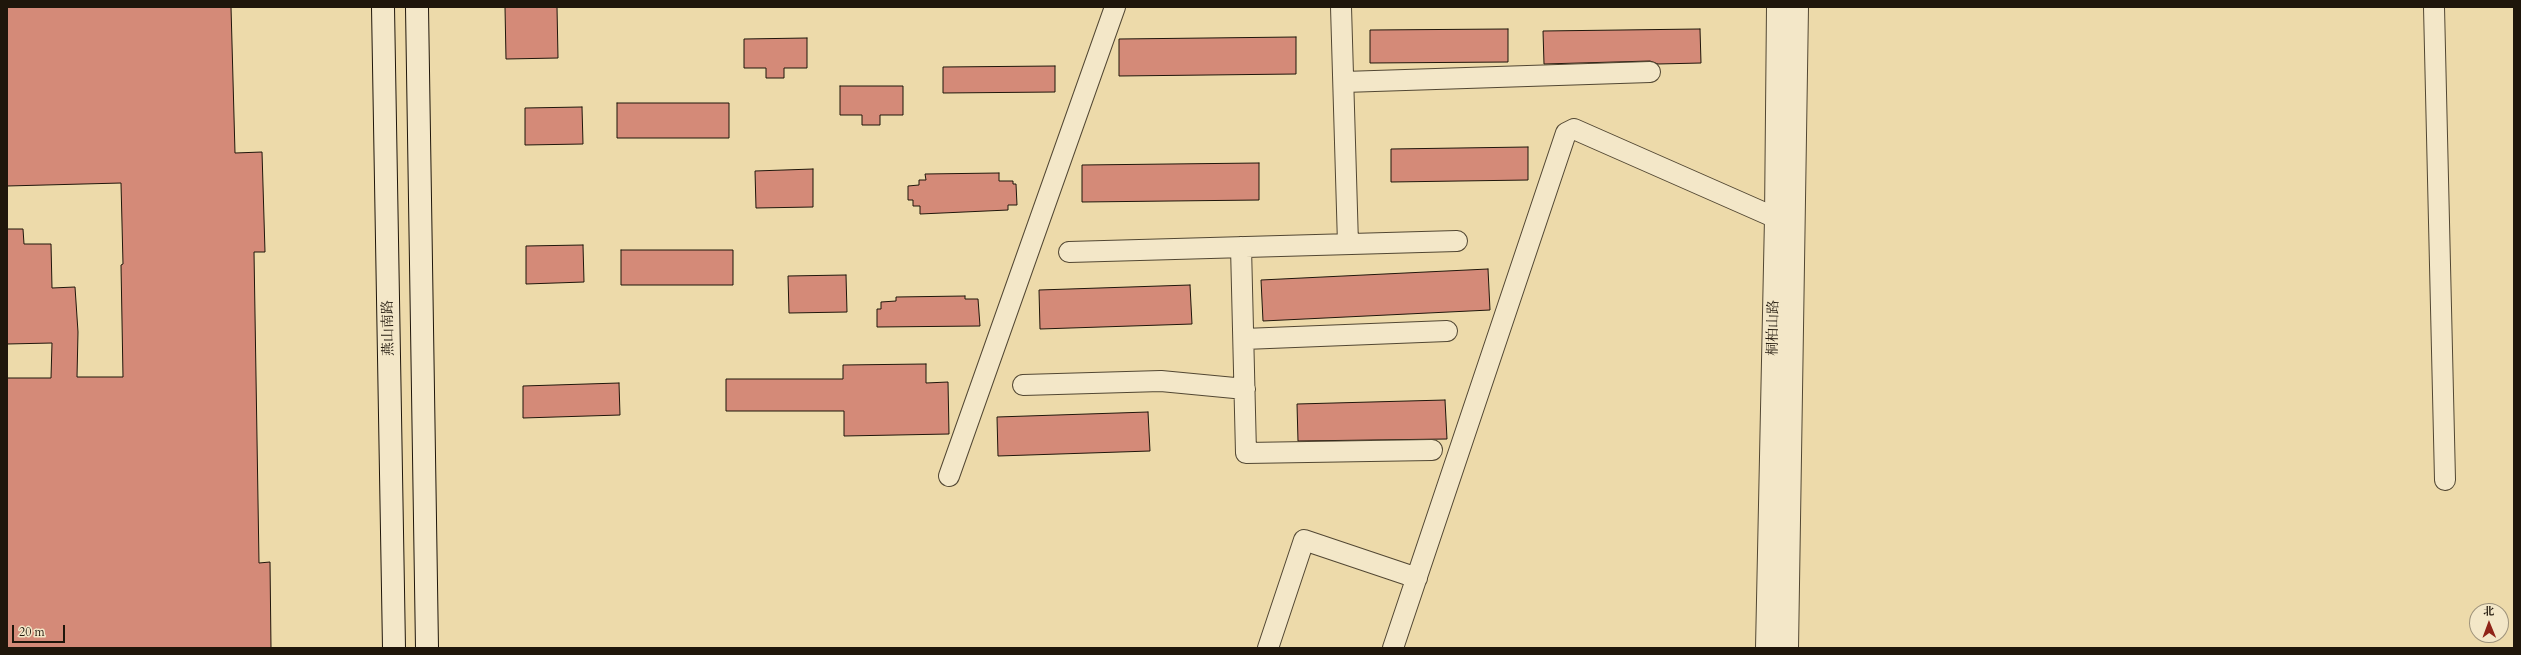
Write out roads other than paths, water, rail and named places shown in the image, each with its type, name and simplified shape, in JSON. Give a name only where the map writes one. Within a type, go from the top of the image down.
[{"type":"street","name":"燕山南路","points":[[383,7],[394,648]]},
{"type":"street","points":[[417,7],[427,648]]},
{"type":"street","points":[[950,476],[1115,7]]},
{"type":"street","points":[[1341,7],[1348,244]]},
{"type":"street","name":"桐柏山路","points":[[1767,648],[1776,218],[1778,7]]},
{"type":"street","name":"桐柏山路","points":[[1787,648],[1797,7]]},
{"type":"street","points":[[2434,7],[2445,480]]},
{"type":"street","points":[[1344,82],[1650,72]]},
{"type":"street","points":[[1393,648],[1566,133],[1574,129],[1776,218]]},
{"type":"street","points":[[1069,252],[1457,241]]},
{"type":"street","points":[[1241,247],[1246,453],[1432,450]]},
{"type":"street","points":[[1244,339],[1447,331]]},
{"type":"street","points":[[1024,385],[1161,381],[1245,389]]},
{"type":"street","points":[[1268,648],[1304,540],[1417,578]]}]
